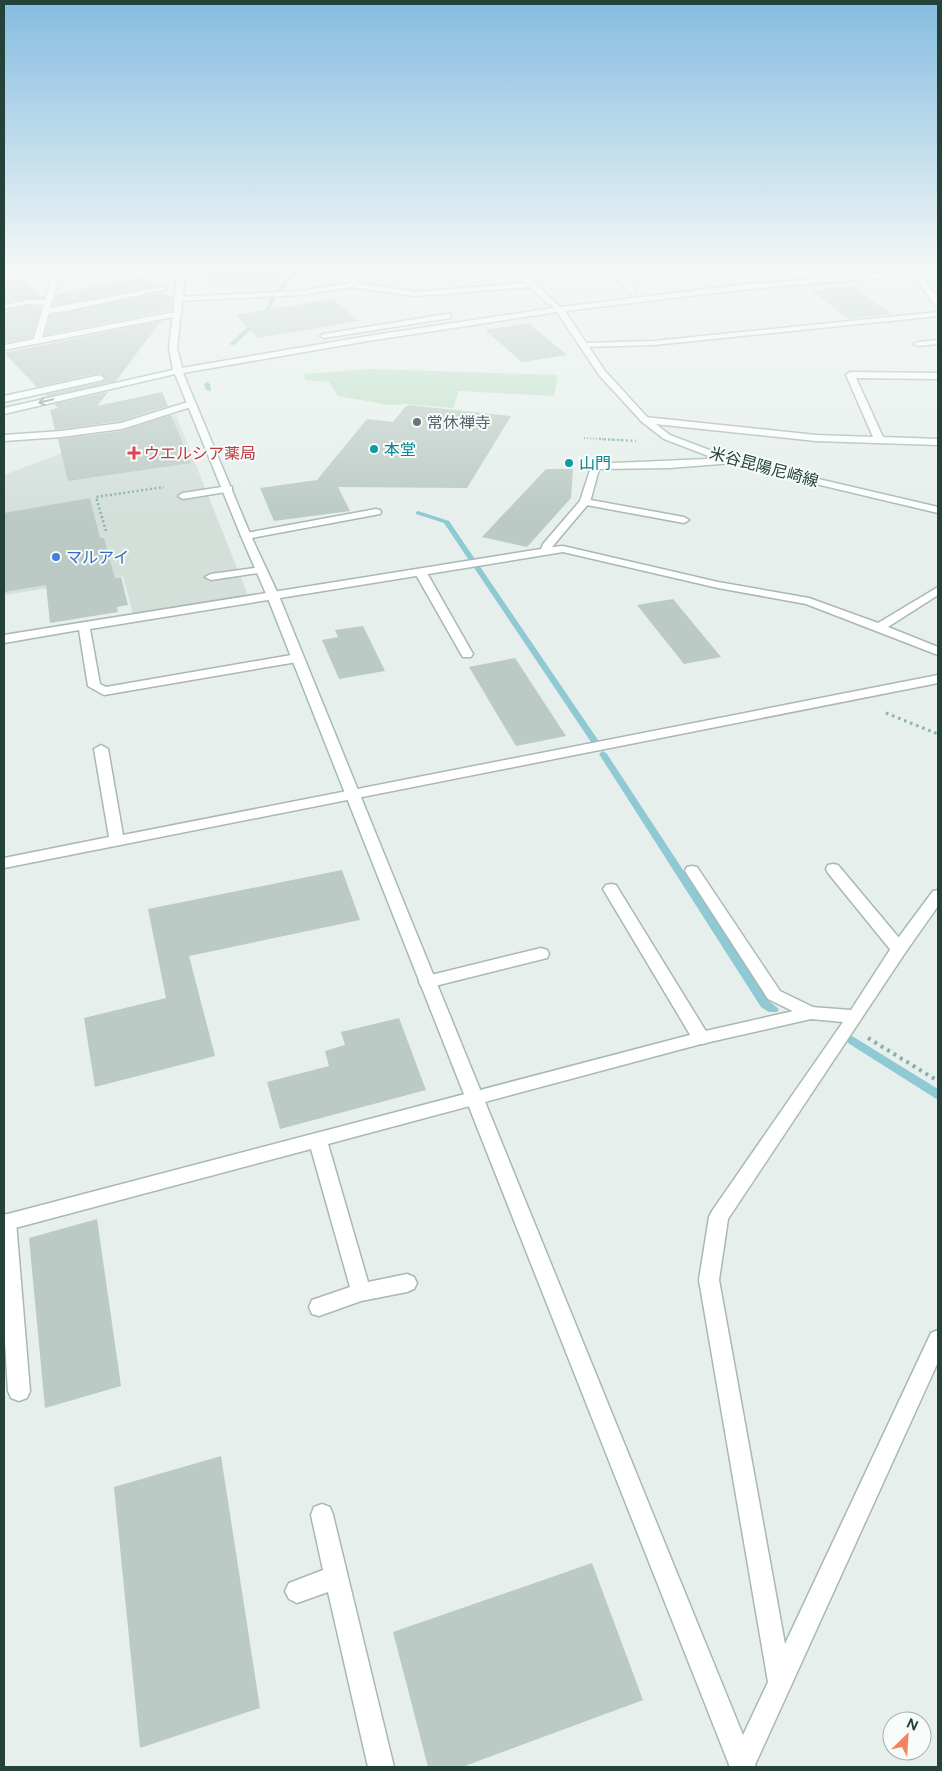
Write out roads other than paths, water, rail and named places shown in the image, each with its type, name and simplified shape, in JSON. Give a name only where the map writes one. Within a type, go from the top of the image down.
[{"type":"street","points":[[175,352],[181,364],[191,404],[273,596],[742,1766]]},
{"type":"street","points":[[4,399],[181,364],[268,352]]},
{"type":"street","name":"米谷昆陽尼崎線","points":[[588,352],[602,373],[645,420],[667,437],[730,462],[938,510]]},
{"type":"street","points":[[4,411],[181,364]]},
{"type":"street","points":[[879,440],[850,375],[938,376]]},
{"type":"street","points":[[4,438],[60,434],[122,426],[191,404]]},
{"type":"street","points":[[645,420],[816,438],[938,442]]},
{"type":"street","points":[[546,552],[547,546],[585,502],[595,466],[730,462]]},
{"type":"street","points":[[183,496],[228,489]]},
{"type":"street","points":[[585,502],[684,520]]},
{"type":"street","points":[[246,536],[376,512]]},
{"type":"street","points":[[4,639],[563,550],[718,585],[809,601],[938,651]]},
{"type":"street","points":[[210,577],[261,570]]},
{"type":"street","points":[[421,573],[467,654]]},
{"type":"street","points":[[880,627],[938,590]]},
{"type":"street","points":[[84,626],[94,686],[104,690],[298,658]]},
{"type":"street","points":[[4,863],[938,679]]},
{"type":"street","points":[[101,749],[117,841]]},
{"type":"street","points":[[833,869],[899,949]]},
{"type":"street","points":[[692,871],[774,996],[811,1013],[852,1022]]},
{"type":"street","points":[[611,889],[701,1038]]},
{"type":"street","points":[[780,1682],[709,1280],[719,1217],[852,1022],[899,949],[936,905]]},
{"type":"street","points":[[427,982],[541,954]]},
{"type":"street","points":[[19,1390],[5,1222],[701,1038],[811,1013]]},
{"type":"street","points":[[318,1140],[361,1292]]},
{"type":"street","points":[[319,1307],[361,1292],[407,1283]]},
{"type":"street","points":[[742,1766],[938,1340]]},
{"type":"street","points":[[322,1515],[382,1767]]},
{"type":"street","points":[[297,1591],[336,1577]]},
{"type":"waterway","points":[[207,384],[209,390]]},
{"type":"waterway","points":[[418,513],[447,522],[594,740]]},
{"type":"waterway","points":[[603,754],[765,1004],[773,1009]]},
{"type":"waterway","points":[[852,1040],[938,1095]]},
{"type":"place","name":"常休禅寺","points":[[417,422]]},
{"type":"place","name":"本堂","points":[[374,449]]},
{"type":"place","name":"ウエルシア薬局","points":[[134,453]]},
{"type":"place","name":"山門","points":[[569,463]]},
{"type":"place","name":"マルアイ","points":[[56,557]]}]
